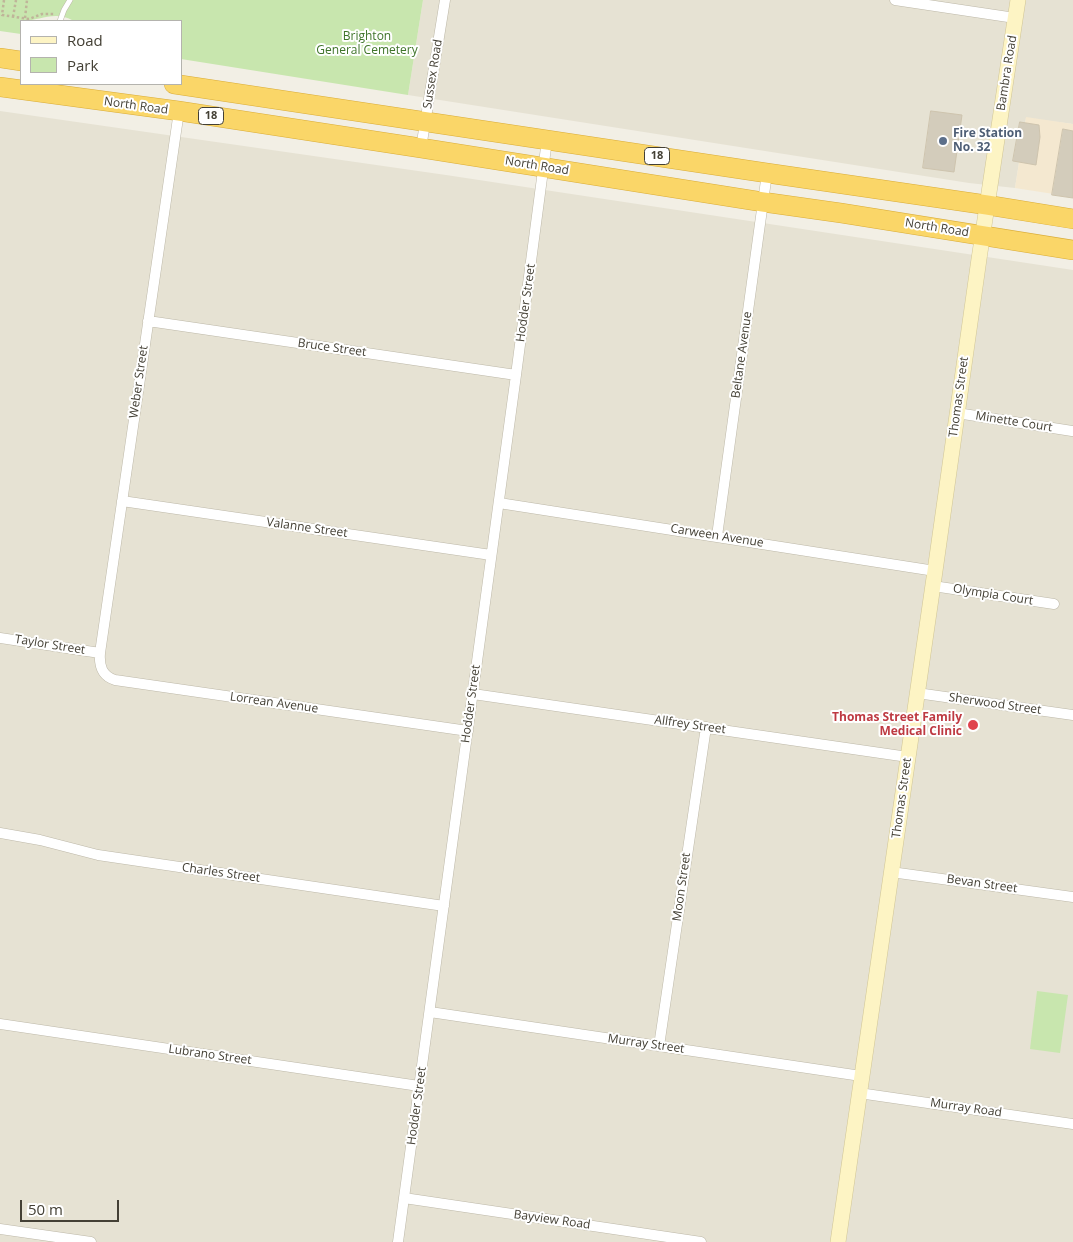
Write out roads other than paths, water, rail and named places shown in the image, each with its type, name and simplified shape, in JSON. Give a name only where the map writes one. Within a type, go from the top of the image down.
[{"type":"highway","points":[[0,58],[20,61]]},
{"type":"highway","name":"18","points":[[181,85],[987,205],[1073,220]]},
{"type":"highway","name":"North Road","points":[[0,88],[44,88],[179,111],[544,166],[1073,250]]},
{"type":"highway","points":[[864,216],[869,188]]},
{"type":"street","name":"Sussex Road","points":[[421,148],[445,0]]},
{"type":"street","points":[[895,0],[1015,18]]},
{"type":"street","name":"Bambra Road","points":[[982,235],[1018,0]]},
{"type":"street","name":"Weber Street","points":[[100,653],[179,111]]},
{"type":"street","name":"Hodder Street","points":[[398,1242],[516,375],[546,140]]},
{"type":"street","name":"Beltane Avenue","points":[[717,536],[767,173]]},
{"type":"street","name":"Thomas Street","points":[[838,1242],[982,235]]},
{"type":"street","name":"Bruce Street","points":[[148,321],[516,375]]},
{"type":"street","name":"Minette Court","points":[[957,413],[1072,431]]},
{"type":"street","name":"Valanne Street","points":[[122,501],[491,555]]},
{"type":"street","name":"Carween Avenue","points":[[498,503],[717,536],[934,578]]},
{"type":"street","name":"Olympia Court","points":[[934,578],[1054,604]]},
{"type":"street","name":"Taylor Street","points":[[0,638],[100,653]]},
{"type":"street","name":"Lorrean Avenue","points":[[100,653],[99,662],[101,668],[108,677],[115,680],[468,731]]},
{"type":"street","name":"Sherwood Street","points":[[917,693],[1073,715]]},
{"type":"street","name":"Allfrey Street","points":[[473,694],[908,757]]},
{"type":"street","name":"Moon Street","points":[[659,1046],[706,728]]},
{"type":"street","name":"Charles Street","points":[[0,833],[40,840],[98,855],[444,906]]},
{"type":"street","name":"Bevan Street","points":[[891,872],[1073,897]]},
{"type":"street","name":"Murray Street","points":[[430,1012],[861,1076]]},
{"type":"street","name":"Lubrano Street","points":[[0,1024],[419,1086]]},
{"type":"street","name":"Murray Road","points":[[859,1093],[1073,1124]]},
{"type":"street","name":"Bayview Road","points":[[404,1198],[701,1242]]},
{"type":"street","points":[[0,1229],[91,1242]]},
{"type":"lane","points":[[60,20],[70,0]]},
{"type":"place","name":"Fire Station No. 32","points":[[943,141]]},
{"type":"place","name":"Thomas Street Family Medical Clinic","points":[[973,725]]},
{"type":"park label","name":"Brighton General Cemetery","points":[[367,44]]}]
